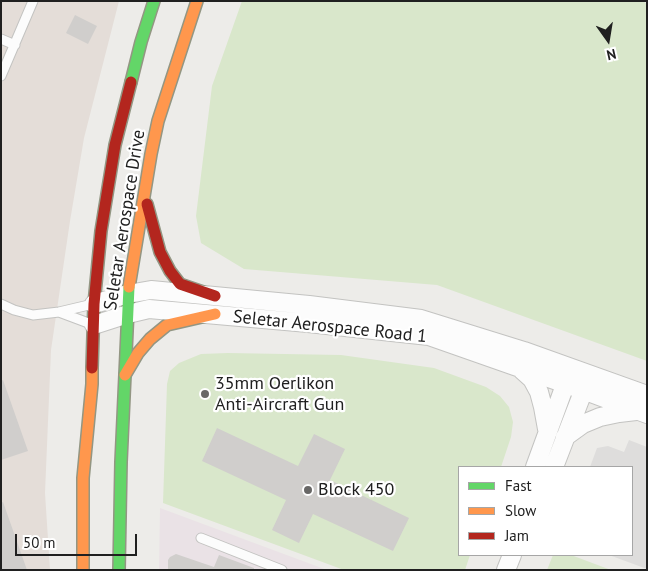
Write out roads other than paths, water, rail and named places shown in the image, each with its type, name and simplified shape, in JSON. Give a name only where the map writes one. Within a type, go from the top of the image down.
[{"type":"street","name":"Seletar Aerospace Drive","points":[[83,570],[83,478],[92,384],[94,304],[101,231],[115,145],[141,42],[154,1]]},
{"type":"street","name":"Seletar Aerospace Drive","points":[[119,570],[121,462],[128,294],[158,121],[197,1]]},
{"type":"street","points":[[145,194],[160,252],[170,272],[180,284],[215,305]]},
{"type":"street","name":"Seletar Aerospace Road 1","points":[[94,304],[128,294],[151,290],[215,305],[429,336],[564,384],[586,382],[647,395]]},
{"type":"street","name":"Seletar Aerospace Road 1","points":[[94,325],[149,309],[215,305],[309,305],[421,319],[524,351],[571,368],[586,382],[642,413]]},
{"type":"street","points":[[125,375],[138,353],[150,339],[168,325],[215,305]]},
{"type":"street","points":[[520,368],[532,379],[539,392],[547,432]]},
{"type":"street","points":[[535,466],[571,368]]},
{"type":"street","points":[[554,466],[586,382]]},
{"type":"street","points":[[565,437],[584,424],[600,417],[619,412],[642,413]]},
{"type":"street","points":[[506,570],[512,556]]},
{"type":"lane","points":[[1,76],[33,1]]},
{"type":"lane","points":[[1,39],[15,45]]},
{"type":"lane","points":[[1,304],[33,315],[60,312],[94,304]]},
{"type":"lane","points":[[60,312],[94,325]]},
{"type":"lane","points":[[200,538],[282,570]]},
{"type":"place","name":"35mm Oerlikon Anti-Aircraft Gun","points":[[205,394]]},
{"type":"place","name":"Block 450","points":[[308,490]]}]
